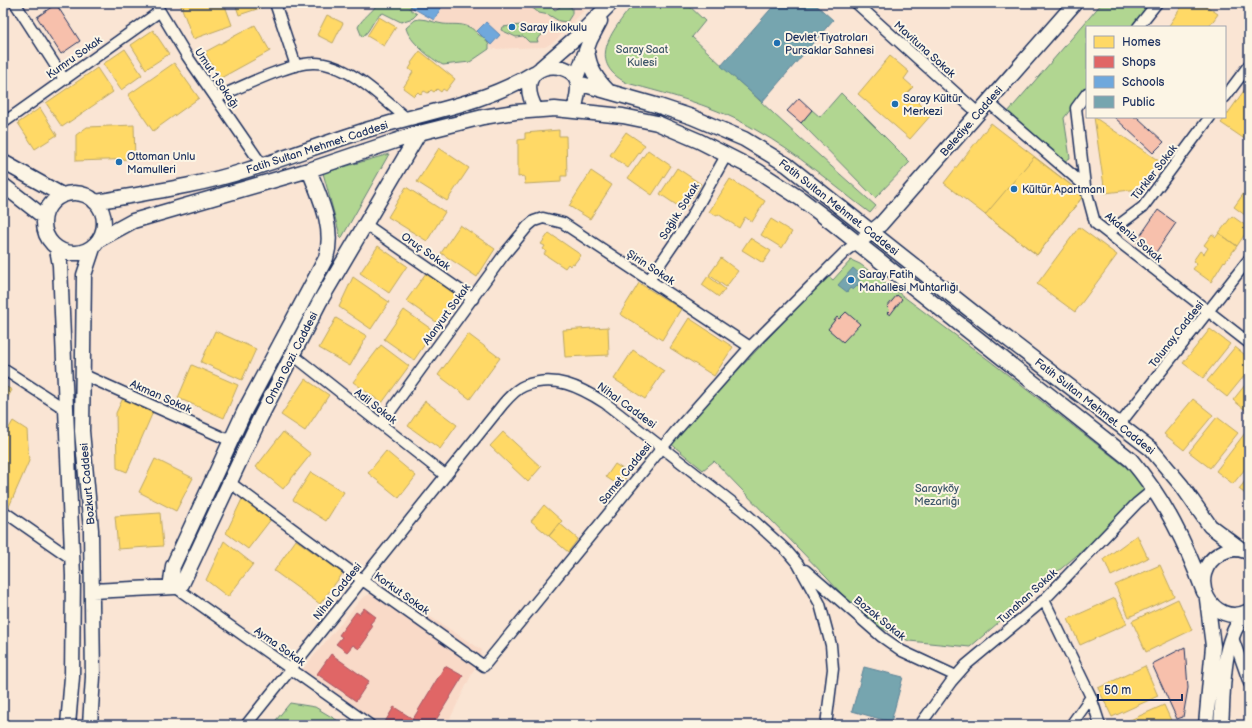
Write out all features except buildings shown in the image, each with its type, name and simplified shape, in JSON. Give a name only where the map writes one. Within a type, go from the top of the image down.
[{"type":"street","points":[[15,3],[64,79]]},
{"type":"street","points":[[275,3],[296,66]]},
{"type":"street","name":"Mavituna Sokak","points":[[856,3],[978,113]]},
{"type":"street","name":"Belediye. Caddesi","points":[[864,237],[881,224],[1075,3]]},
{"type":"street","points":[[1139,26],[1157,3]]},
{"type":"street","points":[[574,111],[577,81],[587,47],[609,5]]},
{"type":"street","points":[[536,110],[529,94],[528,87],[537,71],[580,34],[609,5]]},
{"type":"street","name":"Kumru Sokak","points":[[3,123],[64,79],[157,8]]},
{"type":"street","name":"Umut 1 Sokağı","points":[[157,8],[262,165]]},
{"type":"street","points":[[587,47],[588,61],[594,75],[609,93]]},
{"type":"street","points":[[216,98],[296,66],[313,63],[338,68],[371,88],[406,118]]},
{"type":"street","points":[[1226,96],[1249,65]]},
{"type":"street","name":"Fatih Sultan Mehmet. Caddesi","points":[[95,202],[162,190],[246,170],[322,143],[496,92],[537,71],[560,68],[571,72],[577,81],[609,93],[685,114],[744,139],[787,165],[864,237],[1131,460],[1154,489],[1169,512],[1186,547],[1206,595],[1215,607],[1224,613],[1236,615],[1248,612]]},
{"type":"street","name":"Akdeniz Sokak","points":[[1086,94],[1076,108],[1085,186],[1095,223],[1249,343]]},
{"type":"street","points":[[988,102],[1085,186]]},
{"type":"street","name":"Fatih Sultan Mehmet. Caddesi","points":[[57,249],[66,253],[76,254],[133,221],[309,170],[419,133],[483,117],[536,110],[574,111],[623,116],[657,123],[727,154],[758,170],[801,199],[864,237],[974,313],[1120,424],[1161,459],[1210,526],[1246,551]]},
{"type":"street","name":"Türkler Sokak","points":[[1108,233],[1142,207],[1209,118]]},
{"type":"street","name":"Orhan Gazi. Caddesi","points":[[309,170],[322,204],[330,235],[326,258],[231,441],[173,566],[171,582],[175,587],[182,584],[229,482],[330,283],[419,133]]},
{"type":"street","name":"Sağlık. Sokak","points":[[649,280],[688,223],[727,154]]},
{"type":"street","points":[[3,162],[62,195]]},
{"type":"street","points":[[3,185],[44,217]]},
{"type":"street","points":[[57,249],[50,242],[45,233],[44,217],[50,204],[62,195],[77,193],[88,195],[101,210],[104,219],[104,229],[97,242]]},
{"type":"street","name":"Şirin Sokak","points":[[534,221],[543,218],[563,223],[750,347]]},
{"type":"street","name":"Alanyurt Sokak","points":[[380,424],[503,256],[534,221]]},
{"type":"street","name":"Oruç Sokak","points":[[365,224],[473,299]]},
{"type":"street","name":"Samet Caddesi","points":[[484,666],[662,446],[750,347],[847,250],[864,237]]},
{"type":"street","name":"Bozkurt Caddesi","points":[[90,725],[94,678],[91,530],[82,430],[82,374],[84,275],[97,242]]},
{"type":"street","name":"Bozkurt Caddesi","points":[[57,249],[60,266],[72,559],[72,677],[68,725]]},
{"type":"street","name":"Tolunay Caddesi","points":[[1120,424],[1249,259]]},
{"type":"street","points":[[280,345],[293,355]]},
{"type":"street","name":"Adil Sokak","points":[[293,355],[445,475]]},
{"type":"street","points":[[3,370],[65,409]]},
{"type":"street","name":"Akman Sokak","points":[[82,374],[231,441]]},
{"type":"street","name":"Nihal Caddesi","points":[[246,725],[361,579],[503,404],[515,392],[524,386],[554,381],[582,388],[606,403],[742,510],[786,550],[798,564],[820,604],[831,645],[833,669],[826,725]]},
{"type":"street","name":"Korkut Sokak","points":[[229,482],[361,579],[484,666]]},
{"type":"street","name":"Tunahan Sokak","points":[[920,725],[956,676],[978,654],[1044,600],[1137,503],[1154,489]]},
{"type":"street","points":[[3,511],[72,559]]},
{"type":"street","name":"Fatih Sultan Mehmet. Caddesi","points":[[1206,595],[1203,582],[1204,572],[1215,556],[1228,550],[1246,551]]},
{"type":"street","name":"Bozok Sokak","points":[[798,564],[882,637],[902,651],[956,676]]},
{"type":"street","points":[[92,591],[175,587]]},
{"type":"street","name":"Ayma Sokak","points":[[175,587],[370,725]]},
{"type":"street","points":[[1206,595],[1213,646],[1206,725]]},
{"type":"street","points":[[1044,600],[1091,697],[1100,725]]},
{"type":"street","points":[[1221,725],[1228,646],[1235,626],[1248,612]]},
{"type":"street","points":[[1232,635],[1249,683]]},
{"type":"street","points":[[1071,725],[1091,697]]},
{"type":"shaded area","name":"Saray İlkokulu","points":[[408,3],[591,3],[555,41],[545,47],[493,49],[475,31],[437,23]]},
{"type":"shaded area","points":[[382,588],[387,589],[482,650],[481,655],[447,725],[365,725],[298,675],[362,598]]},
{"type":"green space","points":[[378,3],[411,3],[410,9],[417,14],[413,18],[401,22],[383,13],[376,18],[368,31],[362,37],[358,27]]},
{"type":"green space","points":[[526,3],[548,3],[555,10],[560,7],[559,3],[572,8],[572,14],[567,22],[559,21],[549,15],[539,13]]},
{"type":"green space","name":"Saray Saat Kulesi","points":[[634,3],[686,3],[705,21],[692,37],[876,206],[870,213],[786,149],[741,122],[725,114],[693,102],[627,83],[614,74],[607,65],[605,55],[607,44],[612,33]]},
{"type":"green space","points":[[1102,3],[1151,3],[1134,26],[1086,26],[1086,89],[1064,118],[1070,158],[1060,164],[1006,119],[1008,112]]},
{"type":"green space","points":[[419,19],[469,27],[484,37],[489,45],[489,49],[470,62],[443,65],[421,49],[408,33],[406,28],[415,20]]},
{"type":"green space","points":[[521,25],[542,31],[542,35],[537,39],[538,42],[529,42],[523,36],[516,37],[501,30],[502,27]]},
{"type":"green space","points":[[841,93],[910,162],[875,198],[801,123],[812,110],[820,117]]},
{"type":"green space","points":[[389,154],[341,239],[323,173]]},
{"type":"green space","name":"Sarayköy Mezarlığı","points":[[851,260],[860,264],[990,361],[1154,489],[970,647],[909,641],[867,621],[714,461],[703,470],[670,443],[827,275],[833,280]]},
{"type":"green space","points":[[290,703],[315,707],[345,725],[272,725]]},
{"type":"place","name":"Saray İlkokulu","points":[[512,27]]},
{"type":"place","name":"Devlet Tiyatroları Pursaklar Sahnesi","points":[[777,43]]},
{"type":"place","name":"Saray Kültür Merkezi","points":[[895,104]]},
{"type":"place","name":"Ottoman Unlu Mamulleri","points":[[119,162]]},
{"type":"place","name":"Kültür Apartmanı","points":[[1014,189]]},
{"type":"place","name":"Saray Fatih Mahallesi Muhtarlığı","points":[[851,280]]}]
